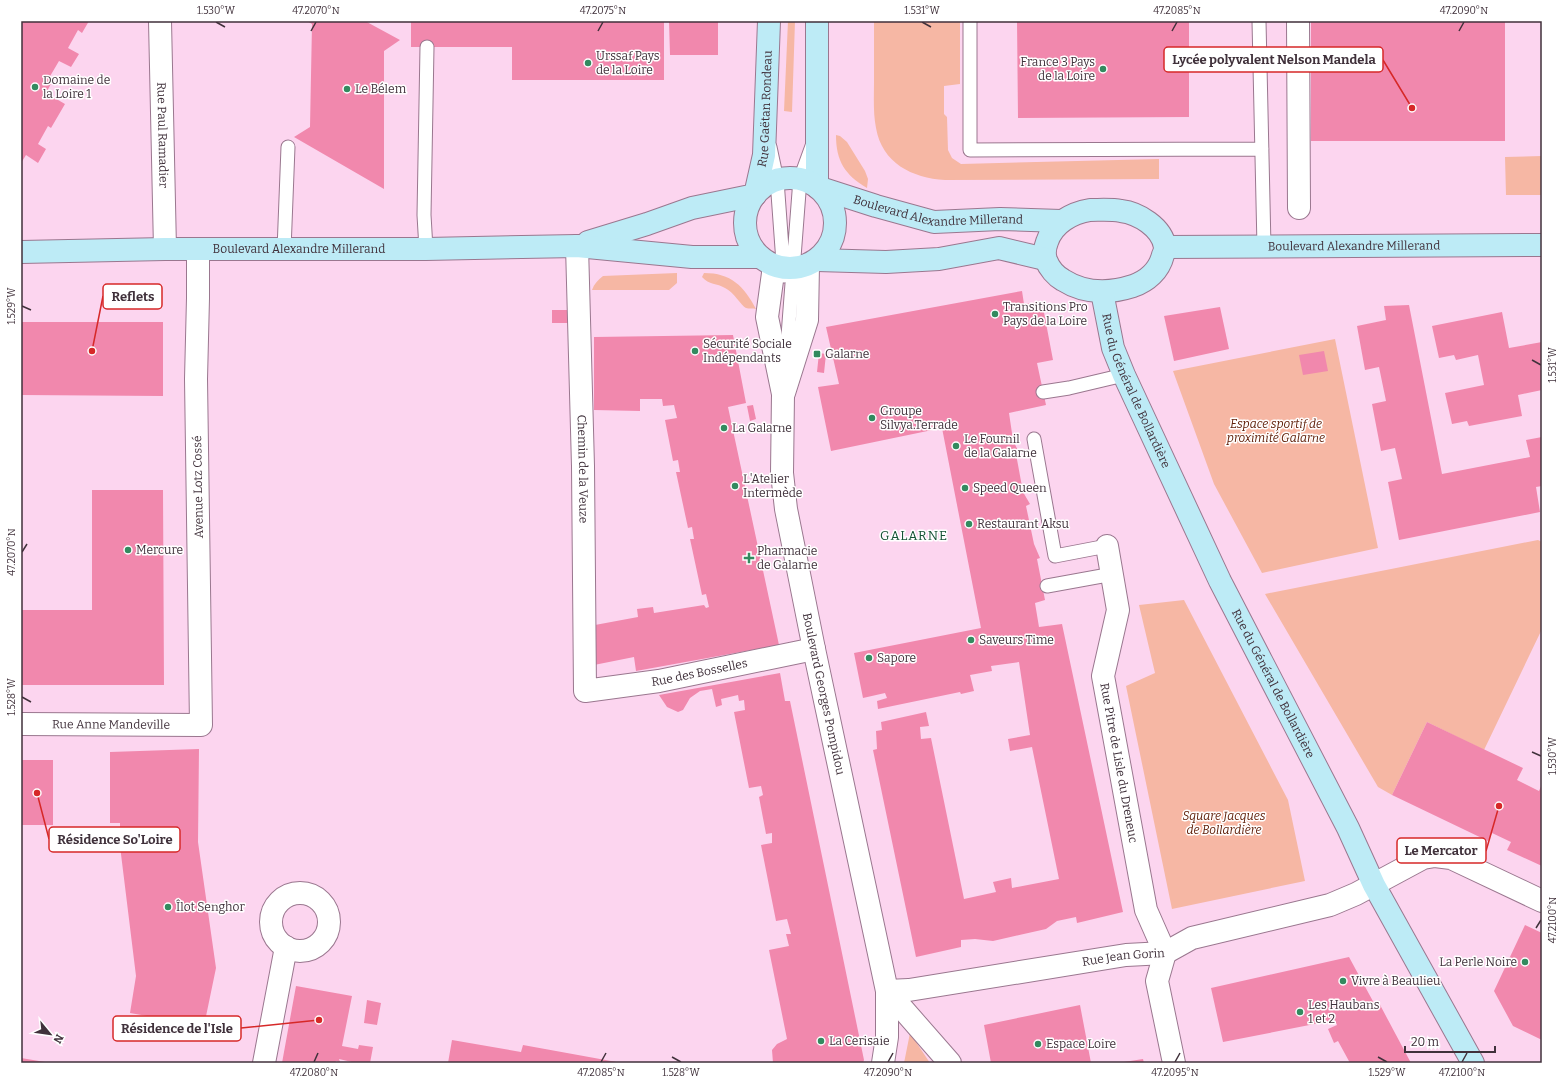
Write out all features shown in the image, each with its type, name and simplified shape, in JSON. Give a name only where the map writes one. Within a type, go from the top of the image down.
[{"type":"street","name":"Rue Paul Ramadier","points":[[160,21],[165,249]]},
{"type":"street","name":"Rue Gaëtan Rondeau","points":[[755,195],[764,161],[769,21]]},
{"type":"street","points":[[777,180],[764,186],[750,201],[745,216],[745,231],[750,246],[789,264],[829,246],[835,228],[833,209],[824,193],[809,183],[818,129],[817,21]]},
{"type":"street","points":[[1298,21],[1299,208]]},
{"type":"street","name":"Boulevard Alexandre Millerand","points":[[777,180],[788,178],[809,183],[876,206],[934,222],[1000,219],[1061,221]]},
{"type":"street","name":"Boulevard Alexandre Millerand","points":[[577,246],[692,208],[755,195]]},
{"type":"street","points":[[1090,210],[1121,211],[1138,216],[1159,232],[1165,247],[1161,263],[1154,274],[1140,284],[1115,291],[1102,292],[1084,290],[1072,286],[1051,270],[1045,259],[1045,247],[1049,233],[1061,221],[1079,212],[1090,210]]},
{"type":"street","name":"Boulevard Alexandre Millerand","points":[[1165,247],[1542,245]]},
{"type":"street","name":"Boulevard Alexandre Millerand","points":[[21,252],[165,249],[426,249],[577,246],[692,257],[789,264],[886,262],[939,258],[1000,248],[1045,259]]},
{"type":"street","name":"Chemin de la Veuze","points":[[577,246],[583,466],[585,691]]},
{"type":"street","name":"Avenue Lotz Cossé","points":[[198,249],[196,379],[201,725]]},
{"type":"street","name":"Boulevard Georges Pompidou","points":[[789,264],[767,317],[783,394],[782,473],[786,509],[814,649],[888,991],[887,1037],[883,1063]]},
{"type":"street","name":"Boulevard Georges Pompidou","points":[[783,394],[807,320],[789,264]]},
{"type":"street","name":"Rue du Général de Bollardière","points":[[1102,292],[1113,348],[1124,375],[1220,580],[1348,828],[1374,885],[1473,1063]]},
{"type":"street","name":"Rue Pitre de Lisle du Dreneuc","points":[[1107,546],[1118,610],[1103,676],[1107,705],[1146,910],[1165,953]]},
{"type":"street","name":"Rue des Bosselles","points":[[585,691],[659,681],[814,649]]},
{"type":"street","name":"Rue Anne Mandeville","points":[[21,724],[201,725]]},
{"type":"street","name":"Rue Jean Gorin","points":[[888,991],[909,990],[1126,955],[1165,953],[1192,938],[1330,905],[1374,885],[1416,861],[1435,856],[1451,858],[1542,901]]},
{"type":"street","points":[[264,1063],[286,947]]},
{"type":"street","points":[[1165,953],[1157,981],[1174,1063]]},
{"type":"street","name":"Boulevard Georges Pompidou","points":[[888,991],[950,1063]]},
{"type":"lane","points":[[970,21],[970,150],[1262,149]]},
{"type":"lane","points":[[1260,21],[1264,247]]},
{"type":"lane","points":[[426,249],[424,216],[427,47]]},
{"type":"lane","points":[[766,127],[777,180],[789,264],[789,318],[783,394]]},
{"type":"lane","points":[[284,250],[288,146]]},
{"type":"lane","points":[[789,264],[809,183]]},
{"type":"lane","points":[[1043,392],[1069,388],[1124,375]]},
{"type":"lane","points":[[1034,439],[1055,556],[1107,546]]},
{"type":"lane","points":[[1047,586],[1113,574]]},
{"type":"green space","points":[[788,21],[795,21],[792,112],[784,111]]},
{"type":"green space","points":[[874,21],[960,21],[960,84],[944,86],[944,114],[947,117],[948,150],[952,158],[961,164],[1159,159],[1159,179],[945,180],[933,179],[910,172],[900,166],[885,151],[879,140],[876,128],[874,117]]},
{"type":"green space","points":[[836,135],[840,136],[847,142],[865,171],[868,179],[867,188],[853,178],[843,166],[836,144]]},
{"type":"green space","points":[[1542,156],[1542,195],[1506,195],[1505,157]]},
{"type":"green space","points":[[677,273],[677,283],[669,290],[592,290],[596,282],[603,276]]},
{"type":"green space","points":[[704,273],[722,275],[736,282],[747,294],[756,309],[746,308],[728,290],[722,286],[705,280],[702,277]]},
{"type":"green space","name":"Espace sportif de proximité Galarne","points":[[1335,339],[1378,548],[1262,573],[1214,484],[1173,371]]},
{"type":"green space","points":[[1538,540],[1542,542],[1542,629],[1484,750],[1427,722],[1392,795],[1378,787],[1265,594]]},
{"type":"green space","name":"Square Jacques de Bollardière","points":[[1184,600],[1288,800],[1305,881],[1172,909],[1126,686],[1155,673],[1139,605]]},
{"type":"green space","points":[[910,1033],[930,1063],[904,1063]]},
{"type":"building","name":"Domaine de la Loire 1","points":[[21,21],[89,21],[82,33],[78,30],[68,48],[79,54],[71,67],[59,61],[49,78],[53,80],[46,93],[65,104],[51,128],[48,126],[38,144],[46,149],[38,163],[26,155],[21,163]]},
{"type":"building","name":"Le Bélem","points":[[307,21],[365,21],[400,40],[384,51],[384,189],[294,137],[310,127],[312,24]]},
{"type":"building","name":"Urssaf Pays de la Loire","points":[[411,21],[664,21],[664,80],[512,80],[512,47],[411,47]]},
{"type":"building","name":"Urssaf Pays de la Loire","points":[[669,21],[718,21],[718,55],[670,55]]},
{"type":"building","name":"France 3 Pays de la Loire","points":[[1017,21],[1189,21],[1189,117],[1018,118]]},
{"type":"building","points":[[1311,21],[1505,21],[1505,141],[1311,141]]},
{"type":"building","points":[[1022,291],[1024,304],[1042,302],[1053,360],[1037,363],[1046,405],[1009,413],[1013,440],[1019,453],[1016,454],[1023,492],[1030,504],[1026,506],[1034,544],[1040,558],[1037,559],[1045,600],[1035,603],[1039,627],[1062,624],[1123,912],[1077,923],[1076,917],[1057,921],[1046,929],[993,941],[975,939],[961,940],[961,947],[916,957],[873,750],[877,749],[876,731],[882,730],[881,722],[926,712],[929,726],[920,727],[921,739],[931,738],[964,899],[996,892],[993,882],[1011,878],[1012,888],[1059,879],[1032,747],[1010,751],[1008,739],[1030,735],[1019,662],[991,666],[992,671],[970,675],[974,691],[961,694],[960,692],[878,709],[877,701],[887,698],[885,693],[863,698],[854,653],[981,628],[942,428],[831,451],[818,387],[839,384],[826,327]]},
{"type":"building","points":[[1409,305],[1442,474],[1530,457],[1526,440],[1542,437],[1542,486],[1536,487],[1540,512],[1399,540],[1388,482],[1402,479],[1395,448],[1381,451],[1372,404],[1386,401],[1379,367],[1365,370],[1357,326],[1386,320],[1384,306]]},
{"type":"building","points":[[1220,307],[1229,349],[1174,361],[1164,316]]},
{"type":"building","points":[[552,310],[570,310],[571,323],[552,323]]},
{"type":"building","points":[[1502,312],[1509,348],[1542,342],[1542,390],[1518,395],[1522,416],[1469,426],[1467,421],[1452,424],[1445,393],[1484,385],[1478,355],[1456,360],[1454,355],[1439,358],[1432,326]]},
{"type":"building","points":[[21,322],[163,322],[163,396],[21,395]]},
{"type":"building","points":[[733,335],[746,403],[728,407],[779,645],[636,671],[634,657],[594,665],[595,625],[638,617],[637,609],[653,607],[654,613],[704,605],[706,608],[709,607],[706,594],[702,595],[690,539],[694,539],[692,527],[688,528],[676,472],[680,472],[678,460],[673,461],[665,420],[677,418],[674,405],[663,406],[662,399],[640,399],[640,411],[594,410],[594,337]]},
{"type":"building","points":[[1324,351],[1328,371],[1303,375],[1299,355]]},
{"type":"building","points":[[819,353],[826,354],[824,373],[817,372]]},
{"type":"building","points":[[753,405],[756,419],[750,421],[747,406]]},
{"type":"building","name":"Mercure","points":[[92,490],[163,490],[164,685],[21,685],[21,610],[92,610]]},
{"type":"building","points":[[780,673],[785,701],[790,701],[864,1060],[863,1063],[773,1063],[772,1050],[777,1044],[787,1039],[769,950],[789,946],[786,934],[791,934],[787,919],[776,921],[761,845],[772,843],[772,833],[766,834],[759,797],[763,795],[761,786],[749,788],[734,712],[745,710],[744,700],[739,701],[738,695],[721,699],[722,705],[716,707],[712,689],[700,691],[690,698],[683,710],[678,712],[667,707],[659,695]]},
{"type":"building","points":[[1427,722],[1523,768],[1517,780],[1539,791],[1542,784],[1542,866],[1507,850],[1511,842],[1492,833],[1488,841],[1392,795]]},
{"type":"building","name":"Îlot Senghor","points":[[199,749],[198,842],[216,968],[204,1026],[130,1013],[136,976],[120,846],[120,823],[110,823],[110,752]]},
{"type":"building","points":[[21,760],[53,760],[53,825],[21,825]]},
{"type":"building","name":"La Perle Noire","points":[[1525,925],[1542,933],[1542,1040],[1513,1026],[1494,991]]},
{"type":"building","name":"Les Haubans 1 et 2","points":[[1349,957],[1375,1005],[1379,1003],[1411,1063],[1350,1063],[1338,1041],[1334,1043],[1328,1029],[1337,1025],[1335,1020],[1223,1042],[1211,988]]},
{"type":"building","points":[[296,986],[352,996],[342,1046],[358,1049],[359,1045],[373,1047],[370,1063],[356,1063],[339,1059],[340,1062],[336,1061],[335,1063],[282,1063]]},
{"type":"building","points":[[367,1000],[381,1003],[377,1025],[364,1023]]},
{"type":"building","name":"Espace Loire","points":[[1080,1005],[1091,1063],[991,1063],[984,1025]]},
{"type":"building","points":[[452,1040],[521,1052],[523,1045],[622,1063],[448,1063]]},
{"type":"building","points":[[21,1058],[45,1062],[45,1063],[21,1063]]},
{"type":"building","name":"Espace Loire","points":[[1143,1059],[1144,1063],[1124,1063],[1124,1062]]},
{"type":"place","name":"Urssaf Pays de la Loire","points":[[588,63]]},
{"type":"place","name":"France 3 Pays de la Loire","points":[[1103,69]]},
{"type":"place","name":"Domaine de la Loire 1","points":[[35,87]]},
{"type":"place","name":"Le Bélem","points":[[347,89]]},
{"type":"place","name":"Lycée polyvalent Nelson Mandela","points":[[1412,108]]},
{"type":"place","name":"Transitions Pro Pays de la Loire","points":[[995,314]]},
{"type":"place","name":"Reflets","points":[[92,351]]},
{"type":"place","name":"Sécurité Sociale Indépendants","points":[[695,351]]},
{"type":"place","name":"Galarne","points":[[817,354]]},
{"type":"place","name":"Groupe Silvya.Terrade","points":[[872,418]]},
{"type":"place","name":"La Galarne","points":[[724,428]]},
{"type":"place","name":"Le Fournil de la Galarne","points":[[956,446]]},
{"type":"place","name":"L'Atelier Intermède","points":[[735,486]]},
{"type":"place","name":"Speed Queen","points":[[965,488]]},
{"type":"place","name":"Restaurant Aksu","points":[[969,524]]},
{"type":"place","name":"Mercure","points":[[128,550]]},
{"type":"place","name":"Pharmacie de Galarne","points":[[749,558]]},
{"type":"place","name":"Saveurs Time","points":[[971,640]]},
{"type":"place","name":"Sapore","points":[[869,658]]},
{"type":"place","name":"Résidence So'Loire","points":[[37,793]]},
{"type":"place","name":"Le Mercator","points":[[1499,806]]},
{"type":"place","name":"Îlot Senghor","points":[[168,907]]},
{"type":"place","name":"La Perle Noire","points":[[1525,962]]},
{"type":"place","name":"Vivre à Beaulieu","points":[[1343,981]]},
{"type":"place","name":"Les Haubans 1 et 2","points":[[1300,1012]]},
{"type":"place","name":"Résidence de l'Isle","points":[[319,1020]]},
{"type":"place","name":"La Cerisaie","points":[[821,1041]]},
{"type":"place","name":"Espace Loire","points":[[1038,1044]]},
{"type":"district","name":"GALARNE","points":[[914,535]]}]
